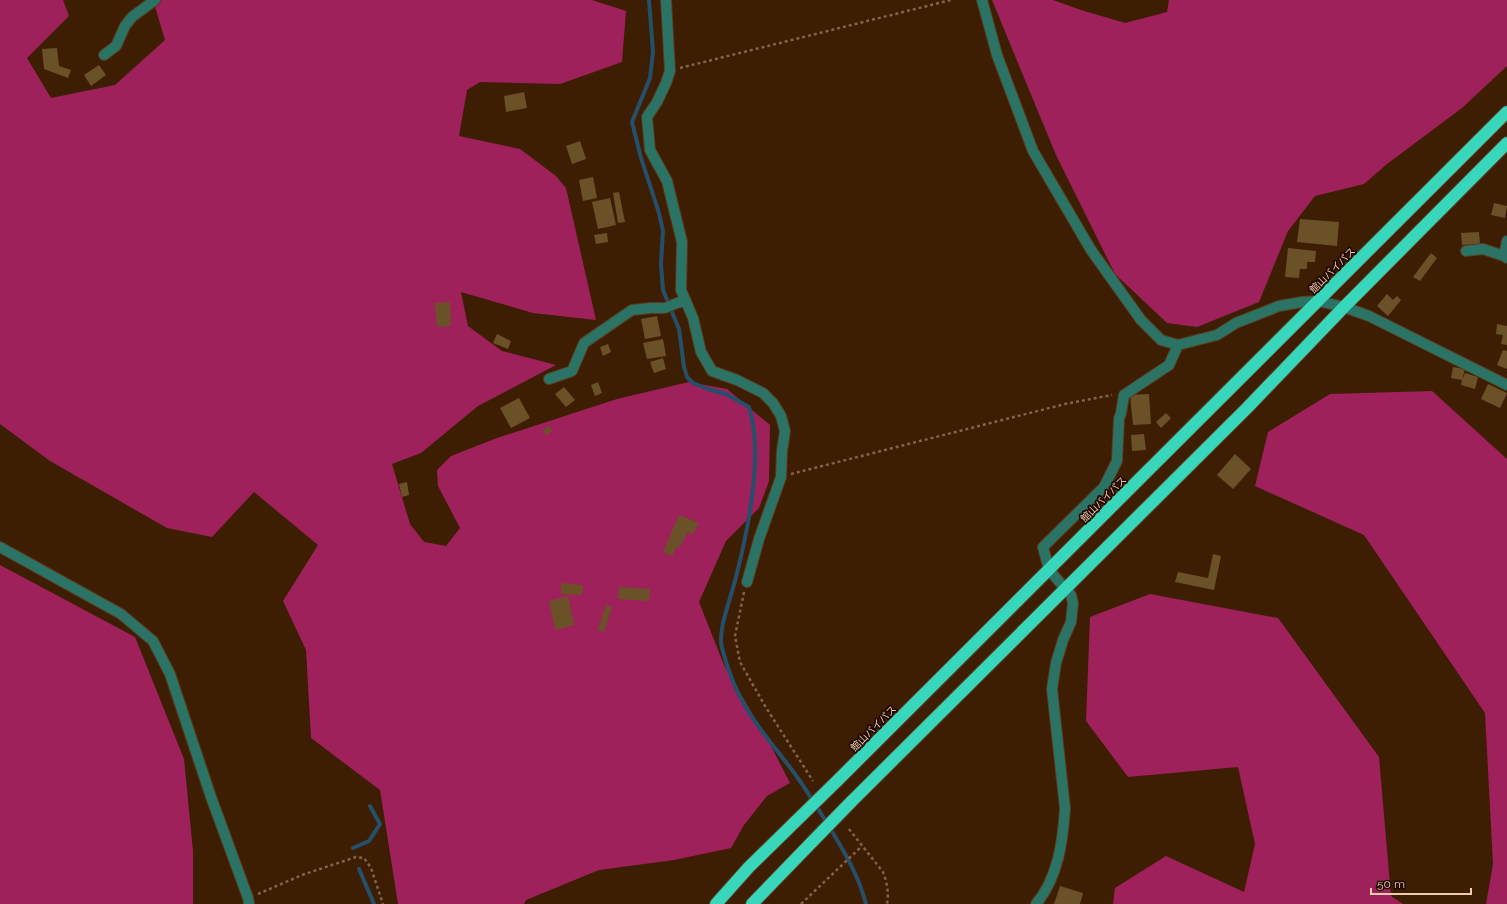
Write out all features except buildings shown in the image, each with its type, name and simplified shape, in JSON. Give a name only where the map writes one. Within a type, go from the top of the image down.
[{"type":"highway","name":"館山バイパス","points":[[716,904],[749,867],[1050,570],[1507,112]]},
{"type":"highway","points":[[752,904],[851,802],[1247,408],[1344,307],[1507,143]]},
{"type":"street","points":[[104,55],[116,46],[125,26],[132,17],[155,0]]},
{"type":"street","points":[[666,0],[670,71],[657,102],[647,118],[650,150],[667,181],[682,242],[682,302],[693,318],[701,352],[712,371],[737,380],[763,393],[773,403],[781,416],[785,430],[781,476],[758,539],[747,582]]},
{"type":"street","points":[[982,0],[997,55],[1034,151],[1091,250],[1141,320],[1161,340],[1178,345],[1217,335],[1236,323],[1279,306],[1318,301],[1344,307],[1370,316],[1507,385]]},
{"type":"street","points":[[1466,251],[1483,249],[1505,257],[1507,241]]},
{"type":"street","points":[[550,379],[572,371],[584,343],[632,310],[665,308],[682,302]]},
{"type":"street","points":[[1036,904],[1042,897],[1054,874],[1064,826],[1065,808],[1052,689],[1056,663],[1063,640],[1071,622],[1073,603],[1067,588],[1050,570],[1044,547],[1104,487],[1118,461],[1119,419],[1124,395],[1168,365],[1178,345]]},
{"type":"street","points":[[0,547],[121,614],[153,641],[170,674],[211,796],[249,901]]},
{"type":"path","points":[[670,71],[951,0]]},
{"type":"path","points":[[781,476],[1064,404],[1108,396],[1124,395]]},
{"type":"path","points":[[747,582],[735,636],[740,662],[765,706],[813,781]]},
{"type":"path","points":[[849,829],[878,864],[886,879],[888,893],[887,904]]},
{"type":"path","points":[[801,904],[862,846]]},
{"type":"path","points":[[249,901],[302,875],[356,857],[364,858],[371,868],[383,904]]},
{"type":"shaded area","points":[[0,0],[63,0],[69,16],[27,58],[51,98],[115,85],[165,40],[153,0],[592,0],[626,11],[622,62],[560,84],[480,82],[467,90],[459,136],[520,149],[556,176],[566,188],[596,320],[533,313],[461,292],[468,326],[502,351],[556,365],[478,406],[421,453],[392,464],[410,524],[424,542],[446,546],[460,528],[438,486],[437,470],[451,456],[497,438],[617,399],[689,382],[727,389],[770,425],[769,481],[759,508],[726,541],[699,602],[724,665],[770,744],[790,783],[767,796],[744,825],[731,848],[674,860],[599,870],[526,900],[524,904],[398,904],[380,790],[311,738],[306,650],[283,601],[318,545],[254,492],[212,537],[167,528],[50,461],[0,424]]},
{"type":"shaded area","points":[[992,0],[1053,0],[1125,23],[1167,12],[1169,0],[1507,0],[1507,66],[1462,108],[1387,164],[1364,184],[1315,196],[1288,231],[1259,302],[1197,327],[1167,323],[1115,274],[1056,155]]},
{"type":"shaded area","points":[[1432,391],[1507,459],[1507,904],[1486,904],[1493,864],[1485,713],[1364,535],[1255,486],[1268,432],[1330,394]]},
{"type":"shaded area","points":[[0,565],[135,637],[184,759],[193,851],[193,904],[0,904]]},
{"type":"shaded area","points":[[1150,594],[1278,618],[1379,757],[1391,896],[1403,904],[1113,904],[1115,888],[1166,856],[1244,892],[1255,844],[1238,767],[1128,777],[1086,721],[1090,617]]},
{"type":"waterway","points":[[649,0],[653,52],[650,78],[632,122],[663,231],[661,264],[663,290],[679,329],[684,367],[687,377],[693,383],[726,394],[749,407],[753,426],[755,447],[753,492],[741,558],[723,623],[721,641],[722,648],[731,677],[744,704],[800,781],[841,847],[853,869],[863,892],[866,904]]},
{"type":"waterway","points":[[353,848],[369,841],[380,824],[370,806]]},
{"type":"waterway","points":[[359,869],[374,904]]}]
